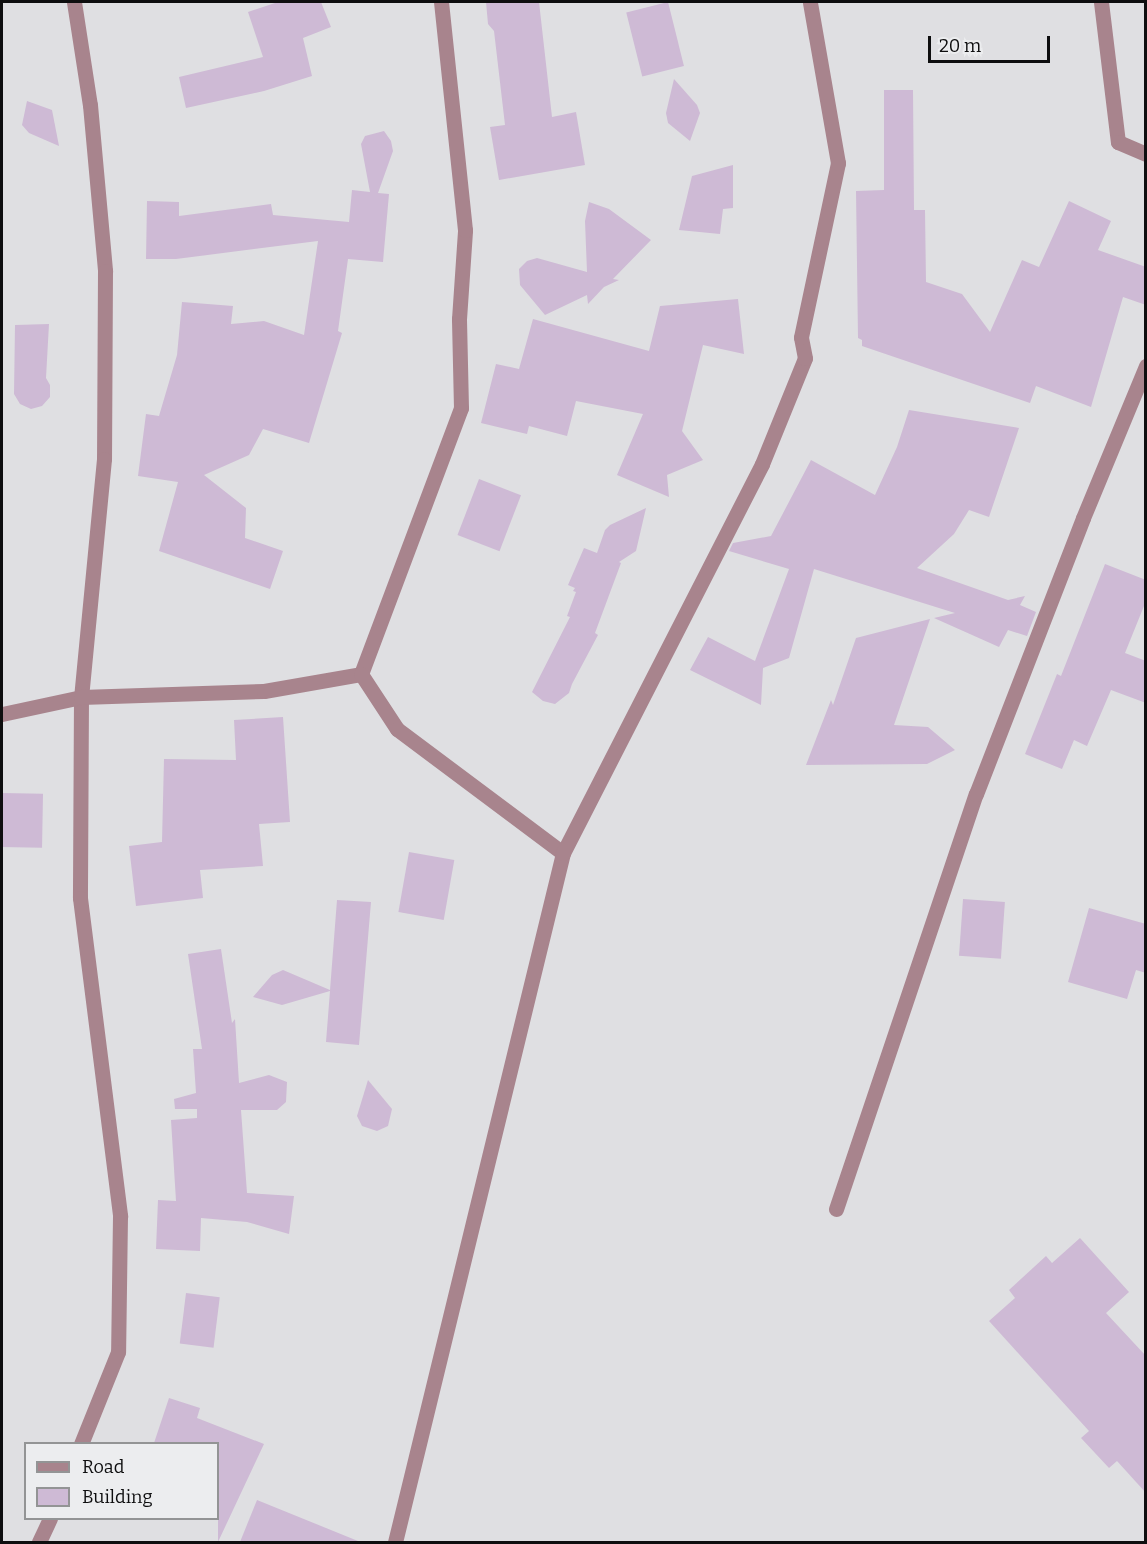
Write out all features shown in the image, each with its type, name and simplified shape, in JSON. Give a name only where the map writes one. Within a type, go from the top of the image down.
[{"type":"street","points":[[74,2],[90,105],[105,271],[104,459],[81,696],[80,898],[120,1216],[118,1352],[81,1442]]},
{"type":"street","points":[[361,674],[461,408],[459,319],[465,230],[441,2]]},
{"type":"street","points":[[396,1542],[563,853],[762,464],[805,358],[801,337],[838,163],[810,2]]},
{"type":"street","points":[[1101,2],[1118,142],[1146,154]]},
{"type":"street","points":[[836,1209],[976,794],[1078,529],[1146,366]]},
{"type":"street","points":[[2,714],[81,696],[264,691],[361,674]]},
{"type":"street","points":[[361,674],[397,729],[563,853]]},
{"type":"street","points":[[39,1542],[49,1520]]},
{"type":"building","points":[[278,2],[321,2],[331,27],[303,38],[312,76],[264,91],[186,108],[179,77],[263,57],[248,12]]},
{"type":"building","points":[[486,2],[539,2],[552,117],[576,112],[585,165],[499,180],[490,127],[505,125],[494,31],[488,24]]},
{"type":"building","points":[[668,2],[684,66],[642,76],[626,12]]},
{"type":"building","points":[[674,79],[697,105],[700,113],[690,141],[668,123],[666,113]]},
{"type":"building","points":[[884,90],[913,90],[914,210],[925,210],[926,282],[962,294],[990,332],[1022,260],[1039,267],[1069,201],[1111,221],[1098,250],[1146,267],[1146,305],[1123,297],[1091,407],[1036,386],[1030,403],[862,346],[862,340],[858,338],[856,191],[884,190]]},
{"type":"building","points":[[27,101],[52,110],[59,146],[29,133],[22,125]]},
{"type":"building","points":[[384,131],[391,141],[393,151],[378,193],[389,194],[383,262],[348,259],[338,331],[342,333],[309,443],[263,429],[249,455],[204,475],[246,508],[245,538],[283,551],[270,589],[159,551],[178,482],[138,476],[146,414],[159,416],[177,355],[182,302],[233,306],[231,324],[264,321],[304,335],[318,241],[176,259],[146,259],[147,201],[179,202],[179,216],[271,204],[273,215],[349,222],[352,190],[370,192],[361,144],[365,136]]},
{"type":"building","points":[[733,165],[733,208],[723,209],[720,234],[679,230],[692,176]]},
{"type":"building","points":[[589,202],[609,209],[651,240],[613,279],[619,280],[604,287],[588,304],[587,295],[545,315],[520,285],[519,269],[527,261],[537,258],[587,272],[585,221]]},
{"type":"building","points":[[738,299],[744,354],[703,345],[682,431],[703,460],[667,475],[669,497],[617,475],[643,414],[576,401],[567,436],[529,426],[527,434],[481,423],[496,364],[519,369],[533,319],[649,351],[660,306]]},
{"type":"building","points":[[49,324],[46,378],[50,385],[50,397],[42,406],[31,409],[20,404],[14,394],[15,325]]},
{"type":"building","points":[[909,410],[1019,428],[989,517],[969,510],[954,534],[917,568],[1008,600],[1025,596],[1020,605],[1036,612],[1027,636],[1008,630],[999,647],[934,618],[955,613],[814,569],[789,658],[763,668],[761,705],[690,670],[708,637],[755,661],[789,569],[729,551],[733,543],[771,536],[811,460],[875,495],[897,447]]},
{"type":"building","points":[[479,479],[521,495],[500,551],[457,535]]},
{"type":"building","points":[[646,508],[636,551],[619,562],[621,563],[595,633],[598,635],[569,693],[555,704],[543,701],[532,692],[570,617],[567,616],[576,592],[573,591],[575,588],[568,585],[584,548],[597,553],[605,530],[610,525]]},
{"type":"building","points":[[1105,564],[1146,580],[1146,601],[1125,653],[1146,661],[1146,703],[1111,690],[1087,746],[1074,740],[1062,769],[1025,754],[1057,674],[1061,676]]},
{"type":"building","points":[[930,619],[894,725],[928,727],[955,750],[927,764],[806,765],[831,700],[833,705],[856,638]]},
{"type":"building","points":[[283,717],[290,822],[259,824],[263,866],[200,870],[203,898],[136,906],[129,846],[162,842],[164,759],[236,760],[234,720]]},
{"type":"building","points":[[2,793],[43,794],[42,848],[2,847]]},
{"type":"building","points":[[409,852],[454,860],[444,920],[398,912]]},
{"type":"building","points":[[963,899],[1005,902],[1001,959],[959,956]]},
{"type":"building","points":[[337,900],[371,902],[359,1045],[326,1042],[330,991],[282,1005],[253,997],[272,975],[283,970],[330,990]]},
{"type":"building","points":[[1089,908],[1146,924],[1146,973],[1136,970],[1127,999],[1068,982]]},
{"type":"building","points":[[221,949],[232,1023],[235,1019],[239,1083],[269,1075],[287,1082],[286,1102],[277,1110],[241,1110],[247,1193],[294,1196],[289,1234],[247,1222],[201,1218],[200,1251],[156,1249],[158,1200],[176,1201],[171,1120],[197,1118],[197,1109],[175,1109],[174,1099],[196,1093],[193,1049],[202,1049],[188,954]]},
{"type":"building","points":[[368,1080],[392,1109],[388,1126],[377,1131],[362,1126],[357,1116]]},
{"type":"building","points":[[1080,1238],[1129,1292],[1106,1313],[1146,1356],[1146,1493],[1117,1461],[1109,1468],[1081,1438],[1089,1431],[989,1321],[1015,1298],[1009,1290],[1046,1256],[1052,1263]]},
{"type":"building","points":[[186,1293],[220,1297],[214,1348],[180,1344]]},
{"type":"building","points":[[169,1398],[200,1408],[197,1418],[264,1444],[218,1542],[219,1442],[154,1442]]},
{"type":"building","points":[[257,1500],[358,1541],[240,1542]]}]
